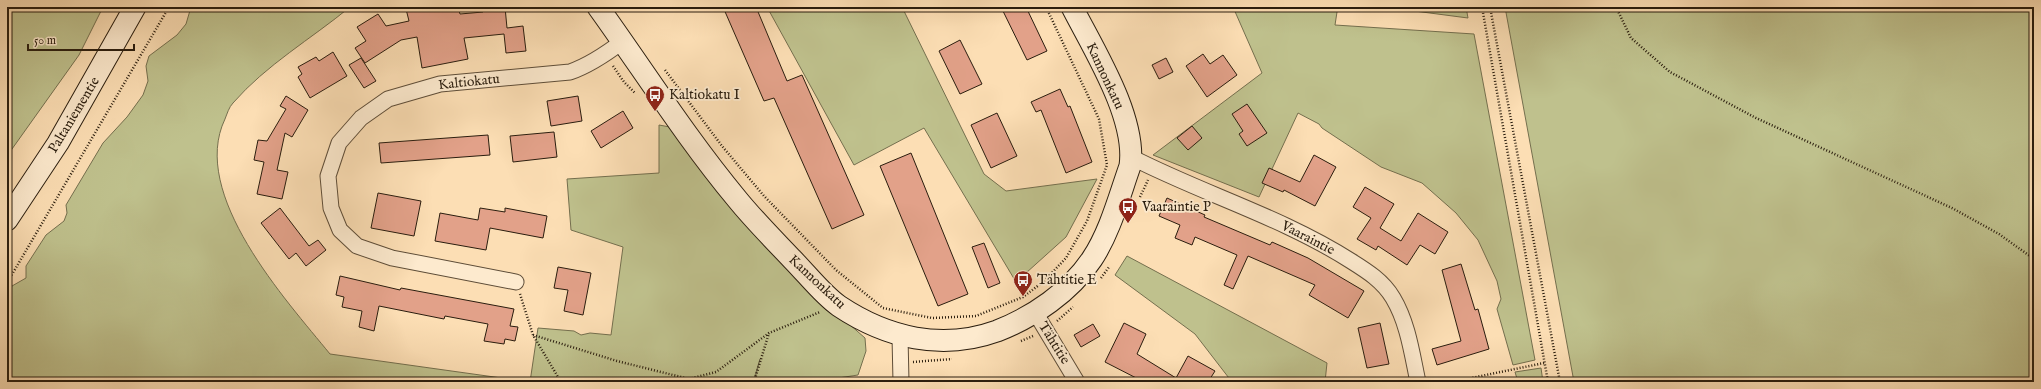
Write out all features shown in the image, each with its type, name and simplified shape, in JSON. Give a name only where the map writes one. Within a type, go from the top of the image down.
[{"type":"street","name":"Paltaniementie","points":[[7,220],[58,143],[135,7]]},
{"type":"street","name":"Kannonkatu","points":[[598,7],[732,194],[837,305],[873,325],[900,336],[923,340],[953,340],[985,335],[1007,327],[1035,312],[1073,283],[1092,259],[1107,230],[1132,157],[1128,130],[1119,101],[1072,7]]},
{"type":"street","name":"Kaltiokatu","points":[[516,282],[392,258],[357,246],[340,230],[330,208],[328,176],[339,143],[361,118],[388,99],[440,84],[570,72],[594,61],[623,41]]},
{"type":"street","name":"Vaaraintie","points":[[1132,157],[1292,228],[1335,251],[1375,276],[1393,298],[1408,331],[1418,382]]},
{"type":"street","name":"Tähtitie","points":[[1035,312],[1079,379]]},
{"type":"street","points":[[900,336],[901,382]]},
{"type":"path","points":[[7,283],[169,7]]},
{"type":"path","points":[[662,66],[722,146],[764,196],[842,275],[883,308],[932,318],[976,316],[1023,297],[1043,282],[1066,258],[1087,221],[1107,165],[1099,119],[1046,7]]},
{"type":"path","points":[[1482,7],[1548,382]]},
{"type":"path","points":[[1490,7],[1560,382]]},
{"type":"path","points":[[1616,7],[1631,38],[1670,72],[1756,118],[1952,208],[1999,234],[2034,258]]},
{"type":"path","points":[[516,282],[533,335],[561,382]]},
{"type":"path","points":[[533,335],[617,361],[689,379],[716,372],[769,333],[826,310]]},
{"type":"path","points":[[754,382],[769,333]]},
{"type":"path","points":[[1452,382],[1544,363]]},
{"type":"green space","points":[[7,7],[103,7],[79,55],[7,156]]},
{"type":"green space","points":[[191,7],[350,7],[274,64],[246,89],[229,109],[217,148],[220,180],[231,212],[248,244],[268,276],[330,354],[530,382],[7,382],[7,294],[12,286],[26,278],[26,266],[46,235],[64,221],[67,213],[66,205],[103,143],[127,117],[143,95],[148,81],[146,66],[149,56],[177,35],[186,24]]},
{"type":"green space","points":[[767,7],[902,7],[984,174],[1006,191],[1097,179],[1066,237],[1016,282],[924,128],[854,165]]},
{"type":"green space","points":[[1233,7],[1332,7],[1337,12],[1335,25],[1474,34],[1535,360],[1513,365],[1497,309],[1501,299],[1497,281],[1478,240],[1456,213],[1422,183],[1381,167],[1322,128],[1319,124],[1298,113],[1259,197],[1153,155],[1262,73]]},
{"type":"green space","points":[[1384,7],[1466,7],[1468,18]]},
{"type":"green space","points":[[1505,7],[2034,7],[2034,382],[1574,382]]},
{"type":"green space","points":[[659,125],[670,127],[720,194],[826,310],[840,316],[865,338],[866,351],[858,375],[812,382],[754,382],[760,359],[753,382],[530,382],[538,328],[574,331],[581,335],[590,333],[611,335],[623,247],[571,230],[567,179],[659,173]]},
{"type":"green space","points":[[1127,256],[1327,363],[1325,382],[1232,382],[1195,334],[1115,275]]},
{"type":"green space","points":[[1541,368],[1543,382],[1518,382],[1515,372]]},
{"type":"building","points":[[415,7],[458,7],[460,14],[483,12],[482,7],[505,7],[507,28],[523,26],[526,51],[506,53],[504,34],[464,38],[468,59],[422,68],[417,37],[401,40],[365,63],[355,48],[366,41],[357,27],[378,14],[386,26],[409,21],[406,9]]},
{"type":"building","points":[[723,7],[756,7],[787,81],[802,75],[864,215],[832,229],[774,98],[764,101]]},
{"type":"building","points":[[1001,7],[1026,7],[1047,51],[1027,60]]},
{"type":"building","points":[[960,40],[982,84],[960,94],[939,51]]},
{"type":"building","points":[[333,52],[347,76],[310,98],[298,77],[302,74],[298,67],[316,57],[319,61]]},
{"type":"building","points":[[1203,54],[1210,64],[1223,55],[1237,75],[1207,97],[1186,66]]},
{"type":"building","points":[[361,58],[376,81],[364,88],[349,65]]},
{"type":"building","points":[[1166,58],[1173,72],[1159,79],[1152,65]]},
{"type":"building","points":[[1060,89],[1068,107],[1070,106],[1092,162],[1066,173],[1041,110],[1036,112],[1031,102]]},
{"type":"building","points":[[286,96],[308,110],[292,137],[285,133],[277,170],[288,172],[282,199],[257,194],[264,162],[254,160],[258,140],[267,141],[286,109],[280,106]]},
{"type":"building","points":[[578,96],[582,121],[551,126],[547,101]]},
{"type":"building","points":[[1247,104],[1267,133],[1247,146],[1239,134],[1243,131],[1232,114]]},
{"type":"building","points":[[623,111],[633,128],[601,148],[591,131]]},
{"type":"building","points":[[997,113],[1017,156],[991,168],[971,125]]},
{"type":"building","points":[[1192,126],[1202,138],[1188,150],[1177,138]]},
{"type":"building","points":[[554,132],[557,157],[513,162],[510,136]]},
{"type":"building","points":[[488,135],[490,155],[381,163],[379,143]]},
{"type":"building","points":[[911,153],[968,294],[938,306],[880,166]]},
{"type":"building","points":[[1314,155],[1336,167],[1315,206],[1284,190],[1283,192],[1262,183],[1269,168],[1300,182]]},
{"type":"building","points":[[1365,187],[1394,204],[1380,228],[1401,241],[1418,213],[1448,232],[1435,254],[1420,245],[1407,265],[1378,246],[1376,250],[1357,239],[1371,218],[1353,207]]},
{"type":"building","points":[[378,193],[421,201],[414,236],[371,228]]},
{"type":"building","points":[[1167,198],[1205,215],[1204,217],[1270,245],[1272,242],[1308,258],[1364,291],[1348,318],[1309,295],[1315,285],[1248,256],[1233,289],[1224,285],[1237,255],[1195,237],[1192,245],[1175,238],[1180,225],[1159,216]]},
{"type":"building","points":[[280,208],[309,246],[318,240],[326,250],[306,266],[296,253],[289,259],[261,223]]},
{"type":"building","points":[[480,208],[505,212],[505,208],[547,216],[543,238],[490,228],[486,250],[435,241],[440,213],[478,220]]},
{"type":"building","points":[[984,243],[1000,283],[988,288],[972,247]]},
{"type":"building","points":[[1461,264],[1475,310],[1478,309],[1489,349],[1437,365],[1432,349],[1461,341],[1442,270]]},
{"type":"building","points":[[558,267],[591,273],[583,315],[564,311],[568,290],[554,288]]},
{"type":"building","points":[[340,276],[400,290],[401,288],[514,309],[510,326],[518,327],[515,341],[505,339],[504,344],[484,341],[488,324],[445,316],[444,319],[379,306],[374,331],[359,327],[362,311],[342,307],[344,297],[336,295]]},
{"type":"building","points":[[1124,323],[1146,334],[1137,354],[1176,378],[1188,356],[1215,371],[1208,382],[1144,382],[1105,362]]},
{"type":"building","points":[[1380,323],[1389,364],[1367,368],[1358,328]]},
{"type":"building","points":[[1093,324],[1100,336],[1081,347],[1074,335]]},
{"type":"place","name":"Kaltiokatu I","points":[[655,112]]},
{"type":"place","name":"Vaaraintie P","points":[[1128,224]]},
{"type":"place","name":"Tähtitie E","points":[[1023,297]]}]
